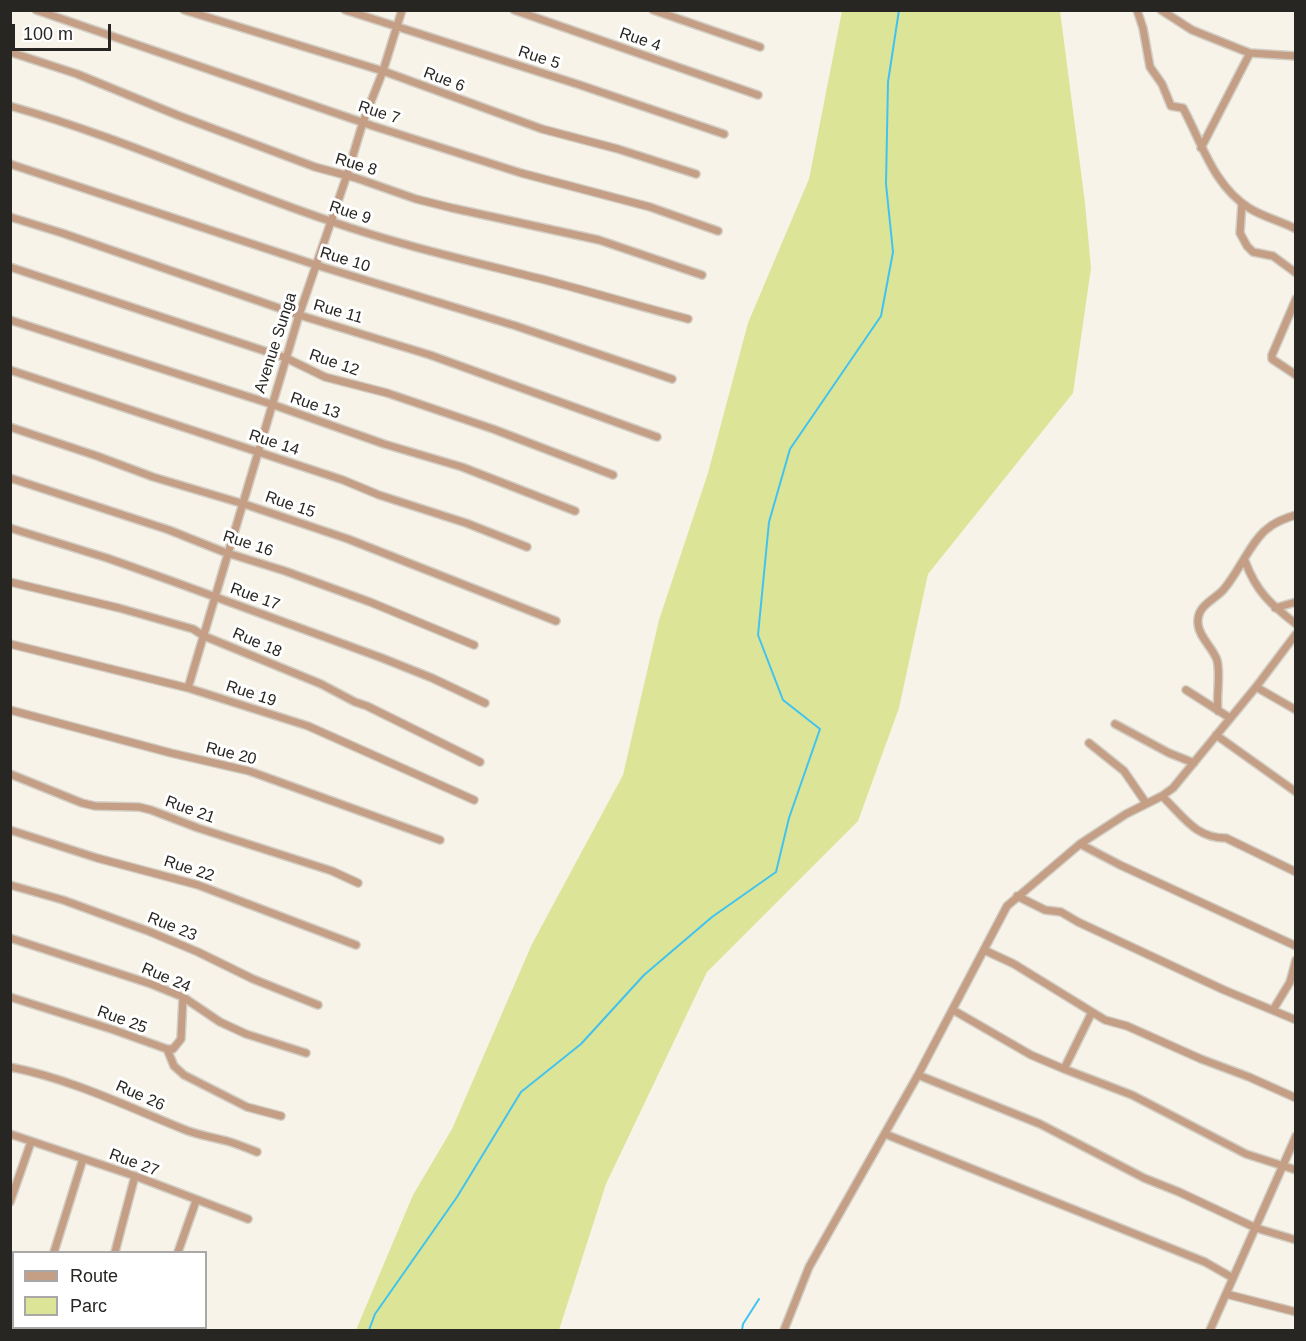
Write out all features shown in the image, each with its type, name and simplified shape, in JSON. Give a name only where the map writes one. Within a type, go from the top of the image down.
[{"type":"street","name":"Rue 7","points":[[36,10],[363,122],[521,173],[650,207],[718,231]]},
{"type":"street","name":"Rue 6","points":[[184,10],[383,71],[542,129],[609,146],[696,174]]},
{"type":"street","name":"Rue 5","points":[[345,10],[724,134]]},
{"type":"street","name":"Avenue Sunga","points":[[188,688],[299,315],[402,10]]},
{"type":"street","name":"Rue 4","points":[[513,10],[758,95]]},
{"type":"street","points":[[653,10],[760,47]]},
{"type":"street","points":[[1137,10],[1143,27],[1150,67],[1162,84],[1171,106],[1183,108],[1201,148],[1225,186],[1242,203],[1296,229]]},
{"type":"street","points":[[1161,10],[1192,30],[1250,53],[1296,56]]},
{"type":"street","name":"Rue 8","points":[[10,52],[76,74],[296,160],[416,199],[599,240],[702,275]]},
{"type":"street","points":[[1201,148],[1250,53]]},
{"type":"street","name":"Rue 9","points":[[10,106],[103,137],[330,221],[422,250],[550,281],[688,319]]},
{"type":"street","name":"Rue 10","points":[[10,164],[316,265],[516,326],[672,379]]},
{"type":"street","points":[[1242,203],[1240,233],[1247,246],[1253,252],[1273,256],[1296,273]]},
{"type":"street","name":"Rue 11","points":[[10,217],[62,232],[299,315],[430,355],[657,437]]},
{"type":"street","name":"Rue 12","points":[[10,267],[286,358],[325,376],[387,393],[493,429],[613,475]]},
{"type":"street","points":[[1296,299],[1272,359],[1296,375]]},
{"type":"street","name":"Rue 13","points":[[10,320],[384,444],[462,467],[575,511]]},
{"type":"street","name":"Rue 14","points":[[10,370],[343,480],[527,547]]},
{"type":"street","name":"Rue 15","points":[[10,427],[153,477],[244,504],[357,543],[556,621]]},
{"type":"street","name":"Rue 16","points":[[10,478],[285,571],[370,602],[474,645]]},
{"type":"street","points":[[1218,711],[1218,664],[1213,651],[1200,631],[1199,616],[1207,602],[1224,589],[1265,530],[1284,518],[1296,515]]},
{"type":"street","name":"Rue 17","points":[[10,528],[117,561],[215,597],[432,678],[485,703]]},
{"type":"street","points":[[1245,561],[1259,591],[1275,608],[1296,624]]},
{"type":"street","name":"Rue 18","points":[[10,582],[120,608],[193,629],[204,636],[327,686],[480,762]]},
{"type":"street","points":[[1275,608],[1296,602]]},
{"type":"street","points":[[783,1330],[809,1267],[918,1075],[1001,917],[1017,896],[1080,844],[1126,814],[1173,788],[1256,687],[1296,634]]},
{"type":"street","name":"Rue 19","points":[[10,644],[188,688],[308,726],[474,800]]},
{"type":"street","points":[[1256,687],[1296,710]]},
{"type":"street","points":[[1186,690],[1230,718]]},
{"type":"street","name":"Rue 20","points":[[10,710],[171,753],[249,771],[440,840]]},
{"type":"street","points":[[1116,724],[1169,753],[1194,763]]},
{"type":"street","points":[[1216,735],[1296,792]]},
{"type":"street","points":[[1089,743],[1124,771],[1146,803]]},
{"type":"street","name":"Rue 21","points":[[10,774],[82,803],[151,810],[198,828],[332,871],[358,883]]},
{"type":"street","points":[[1162,796],[1193,828],[1202,834],[1214,838],[1226,838],[1296,872]]},
{"type":"street","name":"Rue 22","points":[[10,830],[97,858],[198,885],[356,945]]},
{"type":"street","points":[[1080,844],[1120,865],[1296,946]]},
{"type":"street","name":"Rue 23","points":[[10,885],[63,900],[148,931],[253,979],[318,1005]]},
{"type":"street","points":[[1017,896],[1045,910],[1061,912],[1224,990],[1296,1020]]},
{"type":"street","name":"Rue 24","points":[[10,938],[119,973],[183,998],[220,1022],[246,1034],[306,1053]]},
{"type":"street","points":[[984,950],[1014,964],[1105,1020],[1127,1026],[1296,1098]]},
{"type":"street","points":[[1273,1010],[1290,982],[1296,960]]},
{"type":"street","name":"Rue 25","points":[[10,997],[166,1049]]},
{"type":"street","points":[[183,998],[181,1039],[173,1049],[166,1049],[174,1066],[184,1075],[247,1107],[281,1116]]},
{"type":"street","points":[[953,1010],[1031,1055],[1132,1095],[1246,1154],[1296,1170]]},
{"type":"street","points":[[1064,1069],[1092,1012]]},
{"type":"street","name":"Rue 26","points":[[10,1066],[40,1072],[104,1095],[186,1131],[230,1142],[257,1152]]},
{"type":"street","points":[[918,1075],[1040,1124],[1134,1173],[1256,1228],[1296,1240]]},
{"type":"street","name":"Rue 27","points":[[10,1134],[135,1176],[248,1219]]},
{"type":"street","points":[[885,1134],[1205,1262],[1233,1278]]},
{"type":"street","points":[[1210,1330],[1296,1136]]},
{"type":"street","points":[[10,1202],[31,1142]]},
{"type":"street","points":[[54,1251],[83,1159]]},
{"type":"street","points":[[115,1251],[135,1176]]},
{"type":"street","points":[[178,1251],[196,1201]]},
{"type":"street","points":[[1226,1294],[1296,1312]]},
{"type":"green space","points":[[842,11],[1060,11],[1085,203],[1091,268],[1073,393],[928,574],[899,708],[858,821],[707,972],[606,1184],[559,1330],[356,1330],[413,1195],[452,1129],[532,944],[623,775],[659,620],[708,473],[748,323],[809,179]]},
{"type":"waterway","points":[[369,1330],[375,1314],[457,1197],[521,1092],[581,1044],[644,975],[712,917],[776,872],[789,818],[820,729],[783,700],[758,635],[769,522],[790,449],[881,316],[893,252],[886,184],[888,82],[899,10]]},
{"type":"waterway","points":[[742,1330],[743,1324],[759,1299]]}]
